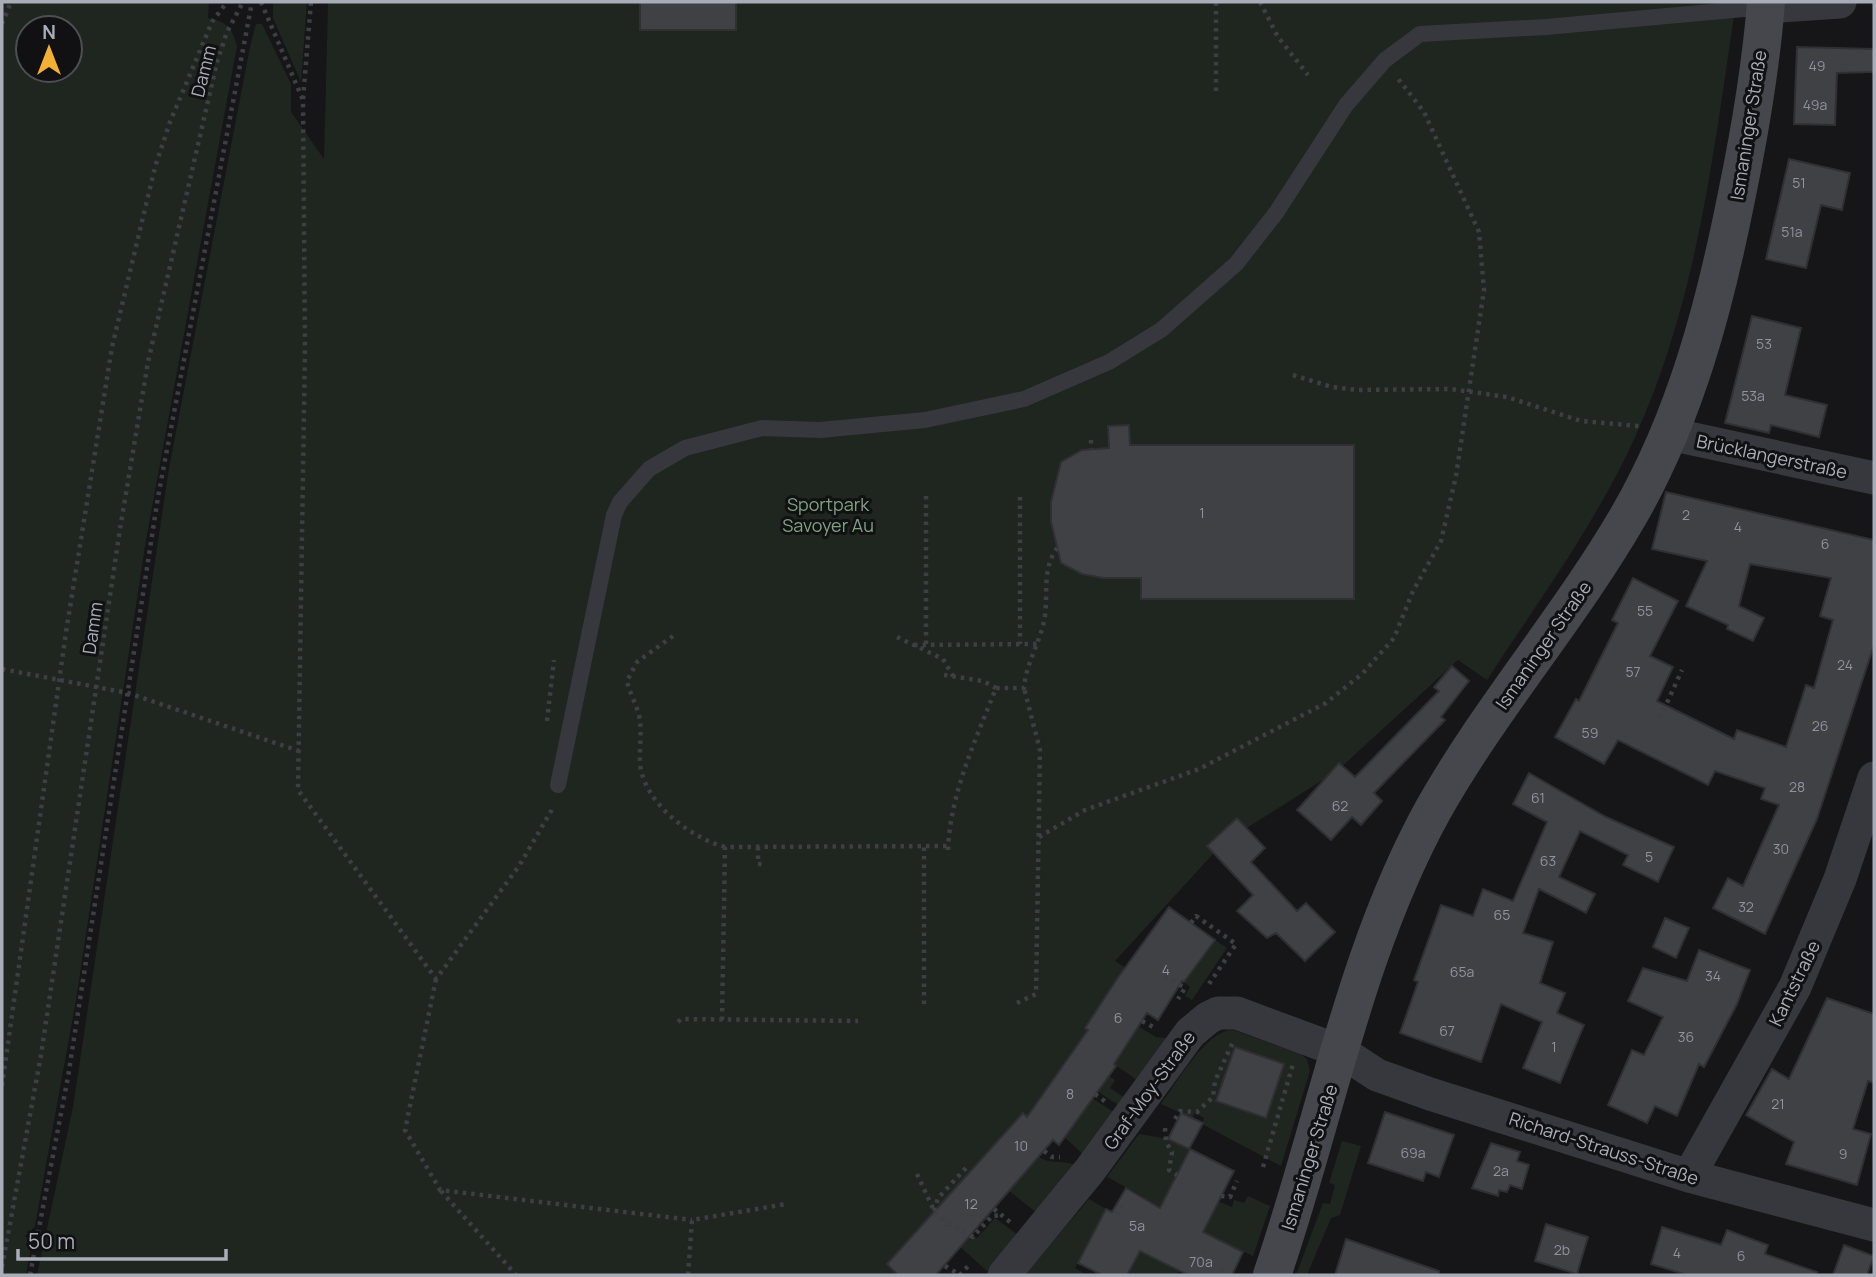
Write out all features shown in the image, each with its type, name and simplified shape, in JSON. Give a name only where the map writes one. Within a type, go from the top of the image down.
[{"type":"street","points":[[1766,4],[1840,2]]},
{"type":"street","name":"Ismaninger Straße","points":[[1272,1275],[1299,1198],[1364,974],[1388,906],[1433,811],[1492,717],[1595,570],[1641,493],[1655,430],[1712,307],[1750,130],[1766,4]]},
{"type":"street","name":"Brücklangerstraße","points":[[1655,430],[1874,478]]},
{"type":"street","name":"Kantstraße","points":[[1689,1176],[1795,987],[1840,879],[1874,778]]},
{"type":"street","name":"Graf-Moy-Straße","points":[[1004,1275],[1090,1170],[1185,1039],[1208,1018],[1217,1013],[1237,1013],[1342,1052]]},
{"type":"street","name":"Richard-Strauss-Straße","points":[[1342,1052],[1377,1075],[1430,1094],[1689,1176],[1874,1225]]},
{"type":"lane","points":[[558,785],[607,536],[620,502],[649,469],[685,448],[762,428],[820,430],[878,426],[1024,399],[1110,362],[1171,323],[1236,264],[1276,214],[1346,105],[1385,60],[1420,34],[1546,27],[1766,4]]},
{"type":"path","points":[[2,24],[11,2]]},
{"type":"path","points":[[2,1086],[60,679],[113,347],[149,188],[170,122],[212,22],[227,2]]},
{"type":"path","name":"Damm","points":[[2,1267],[39,1069],[120,529],[161,300],[218,62],[227,32],[243,2]]},
{"type":"path","points":[[30,1275],[68,1077],[158,497],[253,2]]},
{"type":"path","points":[[261,2],[303,100]]},
{"type":"path","points":[[311,2],[303,100],[305,347],[298,790],[436,979]]},
{"type":"path","points":[[1216,2],[1216,91]]},
{"type":"path","points":[[1260,2],[1278,37],[1308,75]]},
{"type":"path","points":[[1039,837],[1085,810],[1199,769],[1326,703],[1363,673],[1394,638],[1413,591],[1441,541],[1456,476],[1484,290],[1479,232],[1424,112],[1385,60]]},
{"type":"path","points":[[1293,375],[1332,387],[1358,390],[1469,391],[1507,397],[1581,421],[1655,430]]},
{"type":"path","points":[[1091,440],[1091,449]]},
{"type":"path","points":[[926,495],[926,644]]},
{"type":"path","points":[[1020,497],[1020,644]]},
{"type":"path","points":[[1017,1003],[1035,993],[1039,837],[1040,750],[1024,688],[1027,667],[1039,644],[1045,615],[1047,565],[1057,548]]},
{"type":"path","points":[[673,636],[637,662],[627,681],[640,721],[642,772],[649,789],[690,834],[725,847],[948,848],[950,823],[967,760],[996,688]]},
{"type":"path","points":[[897,636],[943,659],[953,676]]},
{"type":"path","points":[[914,645],[1039,644]]},
{"type":"path","points":[[2,669],[128,692],[299,751]]},
{"type":"path","points":[[1660,718],[1682,670]]},
{"type":"path","points":[[944,675],[983,681],[996,688],[1024,688]]},
{"type":"path","points":[[516,1275],[440,1190],[405,1130],[436,979],[519,866],[553,807],[558,785]]},
{"type":"path","points":[[722,1020],[725,847]]},
{"type":"path","points":[[758,847],[758,864],[762,864]]},
{"type":"path","points":[[924,847],[924,1004]]},
{"type":"path","points":[[1191,923],[1196,916],[1236,944],[1205,990]]},
{"type":"path","points":[[1166,970],[1163,975],[1185,988],[1178,999]]},
{"type":"path","points":[[678,1022],[681,1019],[858,1021]]},
{"type":"path","points":[[1142,1021],[1148,1024]]},
{"type":"path","points":[[1175,1119],[1180,1111],[1197,1112],[1213,1097],[1215,1081],[1224,1072],[1221,1064],[1239,1031]]},
{"type":"path","points":[[1264,1167],[1297,1052]]},
{"type":"path","points":[[1276,1089],[1285,1090]]},
{"type":"path","points":[[1095,1094],[1101,1099]]},
{"type":"path","points":[[1166,1128],[1166,1142],[1172,1152],[1169,1170],[1177,1175]]},
{"type":"path","points":[[934,1212],[938,1198],[966,1168]]},
{"type":"path","points":[[917,1174],[923,1181],[926,1196],[934,1212],[946,1223],[973,1237],[992,1216],[1000,1215],[994,1209]]},
{"type":"path","points":[[1221,1196],[1230,1197],[1237,1181]]},
{"type":"path","points":[[440,1190],[692,1220],[786,1204]]},
{"type":"path","points":[[1117,1215],[1121,1206]]},
{"type":"path","points":[[1137,1225],[1141,1217]]},
{"type":"path","points":[[688,1275],[692,1220]]},
{"type":"path","points":[[1201,1261],[1205,1252]]},
{"type":"path","points":[[1222,1271],[1226,1263]]},
{"type":"path","points":[[945,1266],[960,1275],[969,1265]]},
{"type":"green space","points":[[2,2],[209,2],[208,18],[228,26],[237,46],[146,540],[76,1000],[26,1275],[2,1275]]},
{"type":"green space","points":[[273,2],[307,2],[301,82],[273,18]]},
{"type":"green space","name":"Sportpark Savoyer Au","points":[[328,2],[1736,2],[1701,222],[1675,330],[1636,435],[1604,499],[1487,680],[1458,660],[1337,771],[1223,843],[1115,961],[1140,978],[1110,989],[1085,1028],[1122,1052],[1138,1026],[1156,1037],[1172,1039],[1140,1082],[1095,1051],[1088,1061],[1115,1080],[1110,1088],[1127,1099],[1121,1107],[1097,1091],[1068,1059],[1039,1100],[1092,1098],[1117,1114],[1085,1156],[1053,1127],[1019,1179],[1039,1157],[1077,1166],[1037,1213],[1003,1186],[996,1194],[970,1171],[940,1205],[977,1238],[995,1218],[1018,1235],[987,1271],[957,1244],[887,1264],[898,1275],[37,1275],[73,1107],[169,468],[250,47],[256,24],[262,24],[291,84],[291,112],[324,159]]},
{"type":"green space","points":[[1215,940],[1227,948],[1192,1000],[1185,996],[1190,987],[1184,982]]},
{"type":"green space","points":[[1233,1030],[1301,1054],[1307,1059],[1310,1071],[1281,1166],[1202,1124],[1204,1118],[1195,1113],[1192,1118],[1161,1104],[1203,1048],[1223,1032]],"holes":[[[1235,1047],[1284,1064],[1266,1118],[1216,1101]]]},
{"type":"green space","points":[[1139,1134],[1168,1139],[1190,1150],[1160,1210],[1139,1207],[1144,1197],[1107,1177]]},
{"type":"green space","points":[[1342,1141],[1361,1146],[1340,1215],[1331,1218],[1307,1275],[1296,1275],[1323,1203],[1330,1204],[1335,1185],[1329,1183]]},
{"type":"green space","points":[[1248,1196],[1270,1206],[1253,1256],[1225,1243],[1198,1240],[1218,1201],[1232,1207],[1234,1200],[1244,1203]]},
{"type":"green space","points":[[1089,1199],[1106,1209],[1075,1268],[1087,1275],[1024,1275]]},
{"type":"green space","points":[[1147,1237],[1167,1247],[1160,1261],[1179,1271],[1177,1275],[1127,1275]]},
{"type":"building","points":[[640,2],[736,2],[736,30],[640,30]]},
{"type":"building","points":[[1797,47],[1874,49],[1874,72],[1837,73],[1835,125],[1794,124]]},
{"type":"building","points":[[1789,159],[1850,173],[1842,210],[1821,205],[1806,268],[1766,259]]},
{"type":"building","points":[[1752,316],[1801,328],[1785,395],[1827,405],[1819,437],[1771,425],[1769,433],[1725,423]]},
{"type":"building","points":[[1129,425],[1130,445],[1354,445],[1354,599],[1141,599],[1141,578],[1103,578],[1082,574],[1061,563],[1051,522],[1051,502],[1061,462],[1082,450],[1109,448],[1108,426]]},
{"type":"building","points":[[1666,492],[1874,540],[1874,645],[1817,819],[1765,934],[1713,908],[1728,878],[1743,886],[1779,805],[1761,799],[1765,788],[1715,771],[1708,785],[1618,740],[1604,764],[1555,737],[1576,699],[1579,701],[1618,623],[1612,620],[1633,578],[1678,601],[1650,656],[1673,667],[1657,701],[1734,739],[1737,730],[1786,747],[1806,685],[1814,688],[1833,620],[1820,616],[1831,578],[1750,564],[1739,606],[1764,618],[1753,641],[1727,629],[1728,625],[1686,606],[1707,561],[1652,549]]},
{"type":"building","points":[[1452,666],[1469,681],[1441,717],[1445,720],[1374,793],[1382,801],[1361,825],[1352,817],[1331,840],[1297,810],[1339,763],[1355,777],[1439,691],[1434,687]]},
{"type":"building","points":[[1529,773],[1606,817],[1674,847],[1658,882],[1623,865],[1628,855],[1580,831],[1559,877],[1595,894],[1586,913],[1539,889],[1523,933],[1553,942],[1540,983],[1565,993],[1557,1013],[1584,1025],[1560,1083],[1523,1068],[1542,1022],[1501,1004],[1481,1062],[1400,1033],[1418,982],[1414,980],[1441,905],[1473,916],[1483,889],[1513,901],[1547,822],[1513,804]]},
{"type":"building","points":[[1237,818],[1265,848],[1251,862],[1297,911],[1306,903],[1335,932],[1305,961],[1276,933],[1267,938],[1237,911],[1253,895],[1207,846]]},
{"type":"building","points":[[1169,907],[1215,940],[1184,982],[1182,981],[1158,1020],[1147,1013],[1114,1064],[1116,1066],[1059,1145],[1053,1140],[936,1275],[898,1275],[887,1264],[1023,1113],[1027,1117],[1088,1030],[1085,1028],[1117,979]]},
{"type":"building","points":[[1665,918],[1689,928],[1676,958],[1653,947]]},
{"type":"building","points":[[1699,950],[1750,970],[1737,1004],[1704,1067],[1699,1064],[1677,1116],[1655,1106],[1647,1123],[1608,1105],[1632,1050],[1644,1055],[1663,1017],[1628,1001],[1643,968],[1687,981]]},
{"type":"building","points":[[1827,998],[1874,1014],[1874,1083],[1868,1081],[1853,1129],[1871,1134],[1857,1185],[1786,1164],[1794,1142],[1746,1115],[1772,1069],[1789,1079]]},
{"type":"building","points":[[1235,1047],[1284,1064],[1266,1118],[1216,1101]]},
{"type":"building","points":[[1385,1112],[1454,1135],[1439,1177],[1426,1172],[1423,1181],[1368,1163]]},
{"type":"building","points":[[1181,1113],[1203,1123],[1189,1149],[1168,1139]]},
{"type":"building","points":[[1491,1143],[1520,1152],[1517,1161],[1529,1165],[1522,1189],[1510,1185],[1507,1192],[1499,1190],[1498,1196],[1472,1188]]},
{"type":"building","points":[[1190,1149],[1234,1171],[1203,1232],[1243,1252],[1232,1275],[1188,1275],[1140,1251],[1127,1275],[1102,1275],[1078,1263],[1106,1209],[1112,1212],[1126,1188],[1160,1208]]},
{"type":"building","points":[[1546,1224],[1588,1237],[1577,1274],[1535,1261]]},
{"type":"building","points":[[1662,1227],[1721,1245],[1727,1230],[1768,1245],[1765,1254],[1817,1272],[1816,1275],[1687,1275],[1651,1264]]},
{"type":"building","points":[[1346,1239],[1439,1271],[1439,1275],[1335,1275]]},
{"type":"building","points":[[1844,1245],[1874,1256],[1867,1275],[1833,1275]]}]
